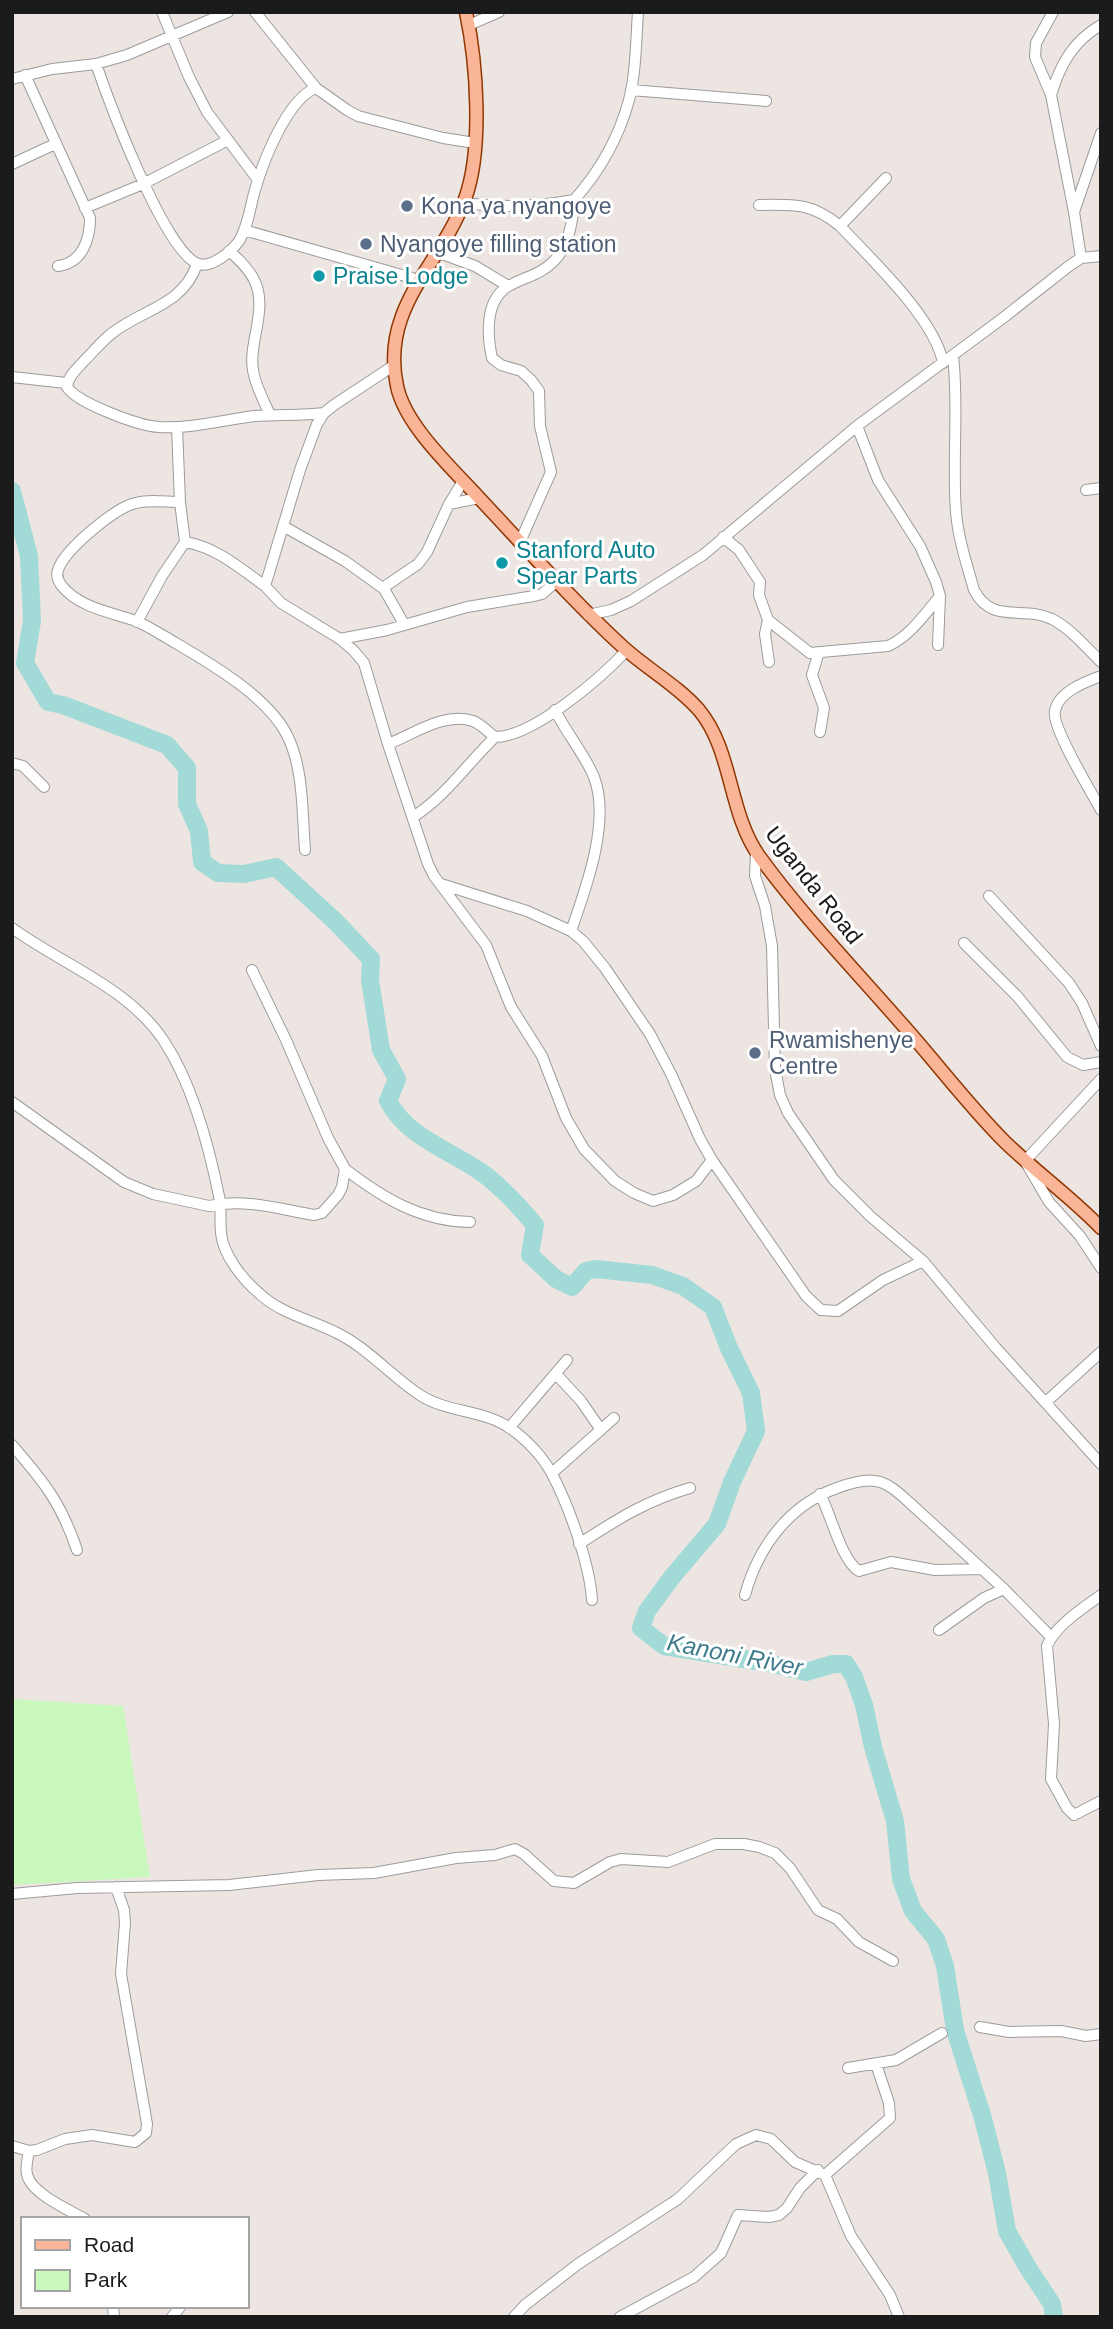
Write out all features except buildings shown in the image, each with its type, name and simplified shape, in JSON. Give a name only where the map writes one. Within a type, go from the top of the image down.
[{"type":"main road","name":"Uganda Road","points":[[468,19],[475,78],[472,177],[463,203],[405,307],[394,339],[393,366],[398,392],[408,414],[463,481],[588,615],[680,692],[705,718],[718,743],[743,823],[756,852],[810,920],[990,1127],[1101,1228]]},
{"type":"main road","name":"Uganda Road","points":[[1084,1210],[1101,1219]]},
{"type":"street","points":[[162,12],[201,100],[258,180]]},
{"type":"street","points":[[12,79],[52,69],[96,64],[174,37],[228,12]]},
{"type":"street","points":[[255,12],[316,88],[358,116],[443,138],[475,143]]},
{"type":"street","points":[[468,19],[499,12]]},
{"type":"street","points":[[520,542],[551,472],[540,426],[539,391],[521,371],[501,365],[492,358],[489,330],[491,313],[497,296],[508,286],[535,276],[560,254],[570,228],[574,200],[594,177],[608,154],[629,100],[638,12]]},
{"type":"street","points":[[1053,12],[1036,43],[1037,67],[1051,95],[1061,136],[1081,258]]},
{"type":"street","points":[[1051,95],[1061,65],[1068,54],[1088,32],[1101,24]]},
{"type":"street","points":[[96,64],[117,124],[143,184],[179,246],[197,264],[204,265],[215,261],[239,240],[258,180],[288,117],[303,95],[316,88]]},
{"type":"street","points":[[25,75],[90,218],[90,228],[81,252],[72,264],[58,266]]},
{"type":"street","points":[[631,90],[766,101]]},
{"type":"street","points":[[1074,212],[1101,133]]},
{"type":"street","points":[[85,208],[143,184],[229,140]]},
{"type":"street","points":[[12,164],[55,144]]},
{"type":"street","points":[[840,226],[886,178]]},
{"type":"street","points":[[463,203],[501,207],[574,200]]},
{"type":"street","points":[[759,205],[792,204],[810,207],[840,226],[927,326],[940,349],[943,363]]},
{"type":"street","points":[[244,230],[419,280]]},
{"type":"street","points":[[229,251],[251,272],[256,283],[260,305],[253,371],[270,415]]},
{"type":"street","points":[[437,252],[475,266],[508,286]]},
{"type":"street","points":[[588,615],[611,610],[640,596],[703,555],[857,426],[1081,258],[1101,256]]},
{"type":"street","points":[[66,383],[112,333],[183,291],[197,264]]},
{"type":"street","points":[[953,356],[956,508],[974,590],[980,602],[994,610],[1040,615],[1052,619],[1076,637],[1101,663]]},
{"type":"street","points":[[265,586],[309,444],[324,414],[393,366]]},
{"type":"street","points":[[12,377],[66,383]]},
{"type":"street","points":[[66,383],[70,392],[80,399],[156,427],[177,427],[270,415],[324,414]]},
{"type":"street","points":[[857,426],[878,480],[920,546],[940,596],[939,645]]},
{"type":"street","points":[[137,622],[162,576],[185,542],[180,502],[177,427]]},
{"type":"street","points":[[384,589],[387,584],[418,564],[428,552],[449,504],[463,481]]},
{"type":"street","points":[[1086,490],[1101,488]]},
{"type":"street","points":[[449,504],[479,498]]},
{"type":"street","points":[[180,502],[135,503],[121,509],[94,528],[58,568],[58,581],[74,597],[100,610],[137,622],[208,662],[231,678],[273,715],[287,734],[299,781],[305,850]]},
{"type":"street","points":[[283,526],[345,561],[384,589],[404,624]]},
{"type":"street","points":[[723,537],[739,550],[760,582],[759,595],[768,620],[810,653],[888,646],[899,641],[940,596]]},
{"type":"street","points":[[185,542],[220,554],[265,586],[281,603],[340,639],[364,663],[423,851],[440,884],[486,945],[511,1007],[542,1056],[566,1118],[584,1149],[624,1187],[653,1201],[673,1195],[695,1181],[712,1160]]},
{"type":"street","points":[[340,639],[371,634],[467,607],[542,594],[557,582]]},
{"type":"street","points":[[768,620],[765,634],[769,662]]},
{"type":"street","points":[[413,817],[436,802],[495,737],[513,735],[555,710],[594,681],[627,650]]},
{"type":"street","points":[[820,653],[813,675],[824,708],[820,732]]},
{"type":"street","points":[[1101,676],[1080,684],[1062,699],[1055,710],[1055,721],[1101,810]]},
{"type":"street","points":[[555,710],[587,761],[599,798],[599,822],[594,853],[571,931]]},
{"type":"street","points":[[388,744],[453,719],[476,722],[495,737]]},
{"type":"street","points":[[12,763],[23,766],[44,787]]},
{"type":"street","points":[[756,852],[755,876],[765,906],[772,946],[775,1069],[780,1095],[788,1113],[834,1180],[870,1216],[923,1261],[996,1348],[1101,1464]]},
{"type":"street","points":[[440,884],[527,911],[571,931],[583,941],[650,1034],[712,1160],[806,1296],[821,1310],[838,1311],[883,1280],[923,1261]]},
{"type":"street","points":[[989,896],[1051,960],[1069,983],[1082,1003],[1101,1046]]},
{"type":"street","points":[[12,928],[112,991],[152,1025],[166,1044],[195,1107],[220,1203],[223,1245],[260,1294],[278,1307],[338,1333],[422,1397],[496,1420],[509,1428],[539,1457],[552,1473],[579,1544],[591,1582],[592,1600]]},
{"type":"street","points":[[964,943],[1017,996],[1067,1058],[1083,1065],[1101,1062]]},
{"type":"street","points":[[252,970],[286,1040],[328,1138],[345,1169],[380,1194],[409,1210],[433,1218],[470,1222]]},
{"type":"street","points":[[1101,1079],[1025,1161],[1049,1202],[1080,1236],[1101,1268]]},
{"type":"street","points":[[12,1102],[102,1167],[138,1189],[209,1206],[220,1203],[258,1204],[314,1215],[322,1213],[338,1195],[345,1169]]},
{"type":"street","points":[[1046,1402],[1101,1352]]},
{"type":"street","points":[[509,1428],[568,1360]]},
{"type":"street","points":[[556,1374],[581,1401],[601,1430]]},
{"type":"street","points":[[552,1473],[614,1418]]},
{"type":"street","points":[[12,1446],[56,1498],[77,1550]]},
{"type":"street","points":[[745,1595],[753,1570],[771,1537],[785,1521],[820,1494],[860,1482],[875,1481],[911,1504],[1004,1589],[1051,1637]]},
{"type":"street","points":[[579,1544],[633,1509],[659,1497],[690,1489]]},
{"type":"street","points":[[820,1494],[855,1570],[866,1571],[891,1562],[935,1570],[982,1569]]},
{"type":"street","points":[[939,1630],[984,1598],[1004,1589]]},
{"type":"street","points":[[1101,1595],[1051,1637],[1047,1646],[1054,1724],[1051,1779],[1072,1814],[1077,1815],[1101,1801]]},
{"type":"street","points":[[12,1894],[77,1888],[229,1885],[318,1875],[374,1873],[467,1856],[495,1855],[514,1849],[524,1854],[554,1881],[574,1883],[610,1862],[621,1859],[668,1862],[715,1844],[744,1844],[775,1853],[790,1868],[818,1910],[837,1919],[859,1941],[893,1961]]},
{"type":"street","points":[[12,2146],[29,2151],[81,2136],[110,2137],[135,2142],[146,2133],[148,2124],[121,1974],[125,1923],[124,1910],[116,1887]]},
{"type":"street","points":[[980,2027],[1009,2032],[1061,2031],[1086,2036],[1101,2035]]},
{"type":"street","points":[[848,2068],[896,2060],[942,2033]]},
{"type":"street","points":[[620,2317],[704,2269],[721,2253],[738,2215],[779,2215],[800,2188],[890,2118],[889,2104],[876,2064]]},
{"type":"street","points":[[514,2317],[524,2305],[578,2264],[678,2199],[725,2154],[748,2137],[765,2136],[795,2162],[821,2173],[851,2236],[890,2295],[899,2317]]},
{"type":"street","points":[[29,2151],[26,2171],[31,2184],[82,2217]]},
{"type":"green space","points":[[12,1699],[123,1706],[150,1877],[12,1885]]},
{"type":"waterway","name":"Kanoni River","points":[[12,491],[29,556],[32,621],[25,663],[48,702],[63,705],[167,745],[187,768],[187,804],[199,831],[202,862],[218,873],[244,874],[276,867],[336,922],[371,959],[370,980],[381,1050],[397,1079],[388,1101],[396,1114],[418,1134],[481,1172],[510,1197],[535,1225],[530,1255],[556,1279],[572,1287],[586,1271],[596,1269],[652,1275],[683,1286],[713,1307],[751,1393],[756,1431],[732,1482],[717,1524],[647,1611],[641,1628],[664,1646],[774,1664],[806,1672],[833,1664],[846,1664],[854,1677],[895,1821],[901,1879],[913,1911],[936,1939],[945,1966],[955,2030],[982,2115],[997,2173],[1007,2231],[1052,2304],[1054,2317]]},
{"type":"place","name":"Kona ya nyangoye","points":[[407,206]]},
{"type":"place","name":"Nyangoye filling station","points":[[366,244]]},
{"type":"place","name":"Praise Lodge","points":[[319,276]]},
{"type":"place","name":"Stanford Auto Spear Parts","points":[[502,563]]},
{"type":"place","name":"Rwamishenye Centre","points":[[755,1053]]}]
